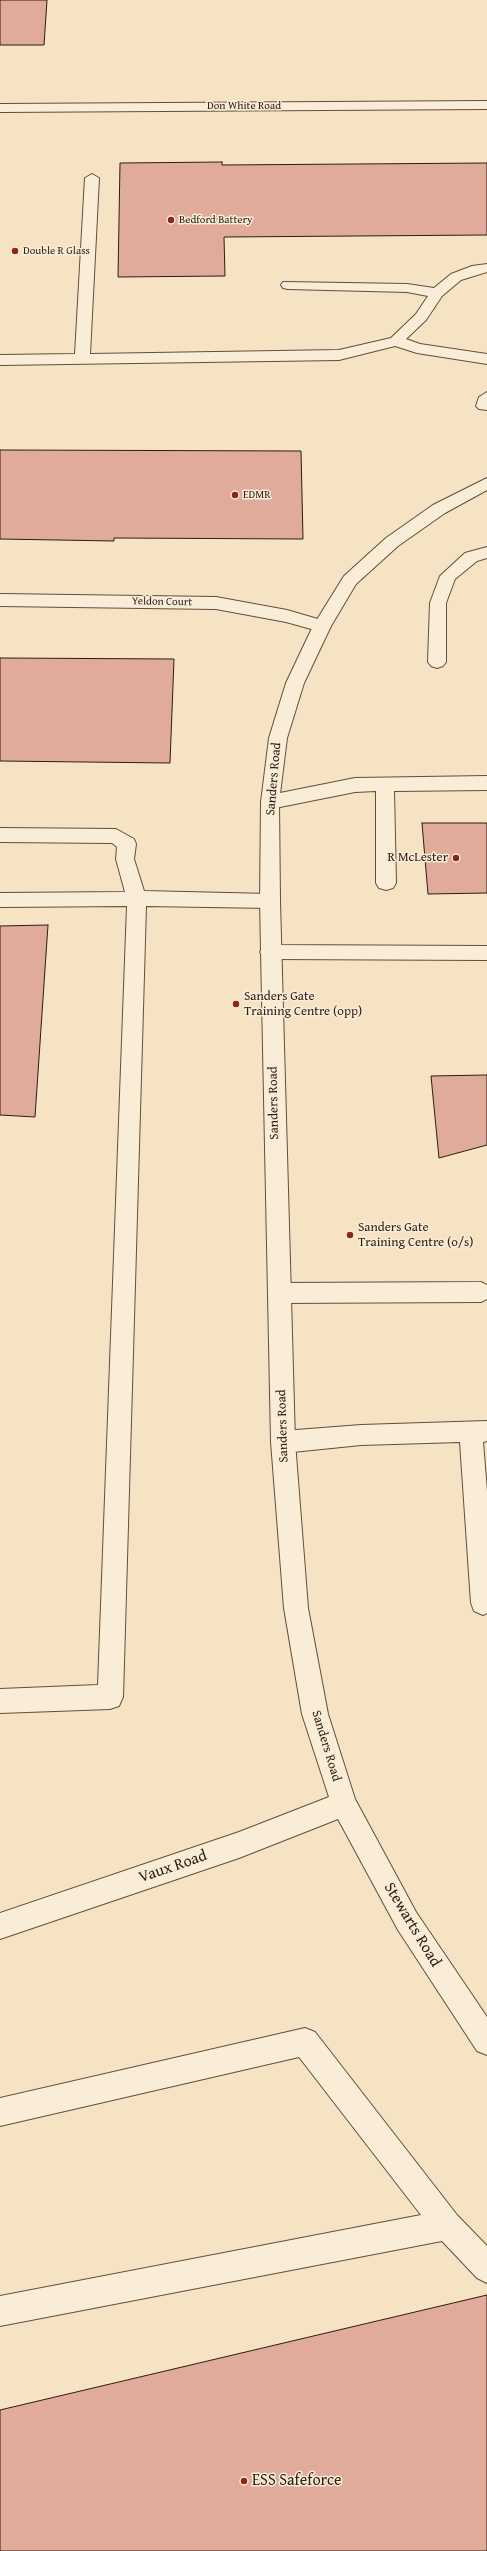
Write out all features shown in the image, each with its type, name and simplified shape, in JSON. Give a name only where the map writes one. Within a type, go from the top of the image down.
[{"type":"street","name":"Don White Road","points":[[0,108],[487,105]]},
{"type":"street","points":[[82,358],[92,178]]},
{"type":"street","points":[[0,360],[338,355],[396,341],[421,317],[437,294],[456,277],[477,269],[487,268]]},
{"type":"street","points":[[288,285],[408,288],[437,294]]},
{"type":"street","points":[[396,341],[417,348],[487,359]]},
{"type":"street","name":"Sanders Road","points":[[344,1804],[315,1714],[296,1608],[283,1442],[270,952],[270,802],[278,738],[295,683],[322,626],[350,580],[392,542],[439,509],[487,483]]},
{"type":"street","points":[[437,662],[438,603],[448,576],[471,557],[487,552]]},
{"type":"street","name":"Yeldon Court","points":[[0,600],[216,603],[287,616],[322,626]]},
{"type":"street","points":[[270,802],[356,785],[487,783]]},
{"type":"street","points":[[385,785],[386,883]]},
{"type":"street","points":[[0,835],[116,836],[127,844],[125,859],[137,899],[110,1697],[0,1701]]},
{"type":"street","points":[[0,900],[137,899],[270,901]]},
{"type":"street","points":[[270,952],[487,953]]},
{"type":"street","points":[[279,1293],[480,1292]]},
{"type":"street","points":[[283,1442],[361,1435],[479,1431],[483,1602]]},
{"type":"street","name":"Vaux Road","points":[[0,1926],[239,1845],[344,1804]]},
{"type":"street","name":"Stewarts Road","points":[[344,1804],[407,1921],[487,2041]]},
{"type":"street","points":[[0,2112],[306,2042],[447,2226],[487,2268]]},
{"type":"street","points":[[0,2311],[447,2226]]},
{"type":"building","points":[[0,0],[47,0],[44,45],[0,45]]},
{"type":"building","points":[[222,162],[222,165],[487,163],[487,235],[224,237],[225,276],[118,277],[120,163]]},
{"type":"building","points":[[0,450],[301,451],[303,539],[114,538],[114,541],[0,539]]},
{"type":"building","points":[[0,658],[174,659],[170,763],[0,761]]},
{"type":"building","name":"R McLester","points":[[422,823],[487,823],[487,893],[428,894]]},
{"type":"building","points":[[48,925],[35,1117],[0,1115],[0,926]]},
{"type":"building","points":[[487,1075],[487,1145],[439,1158],[431,1076]]},
{"type":"building","name":"ESS Safeforce","points":[[487,2295],[487,2551],[0,2551],[0,2410]]},
{"type":"place","name":"Bedford Battery","points":[[171,220]]},
{"type":"place","name":"Double R Glass","points":[[15,251]]},
{"type":"place","name":"EDMR","points":[[235,495]]},
{"type":"place","name":"R McLester","points":[[456,858]]},
{"type":"place","name":"Sanders Gate Training Centre (opp)","points":[[236,1004]]},
{"type":"place","name":"Sanders Gate Training Centre (o/s)","points":[[350,1235]]},
{"type":"place","name":"ESS Safeforce","points":[[244,2481]]}]
